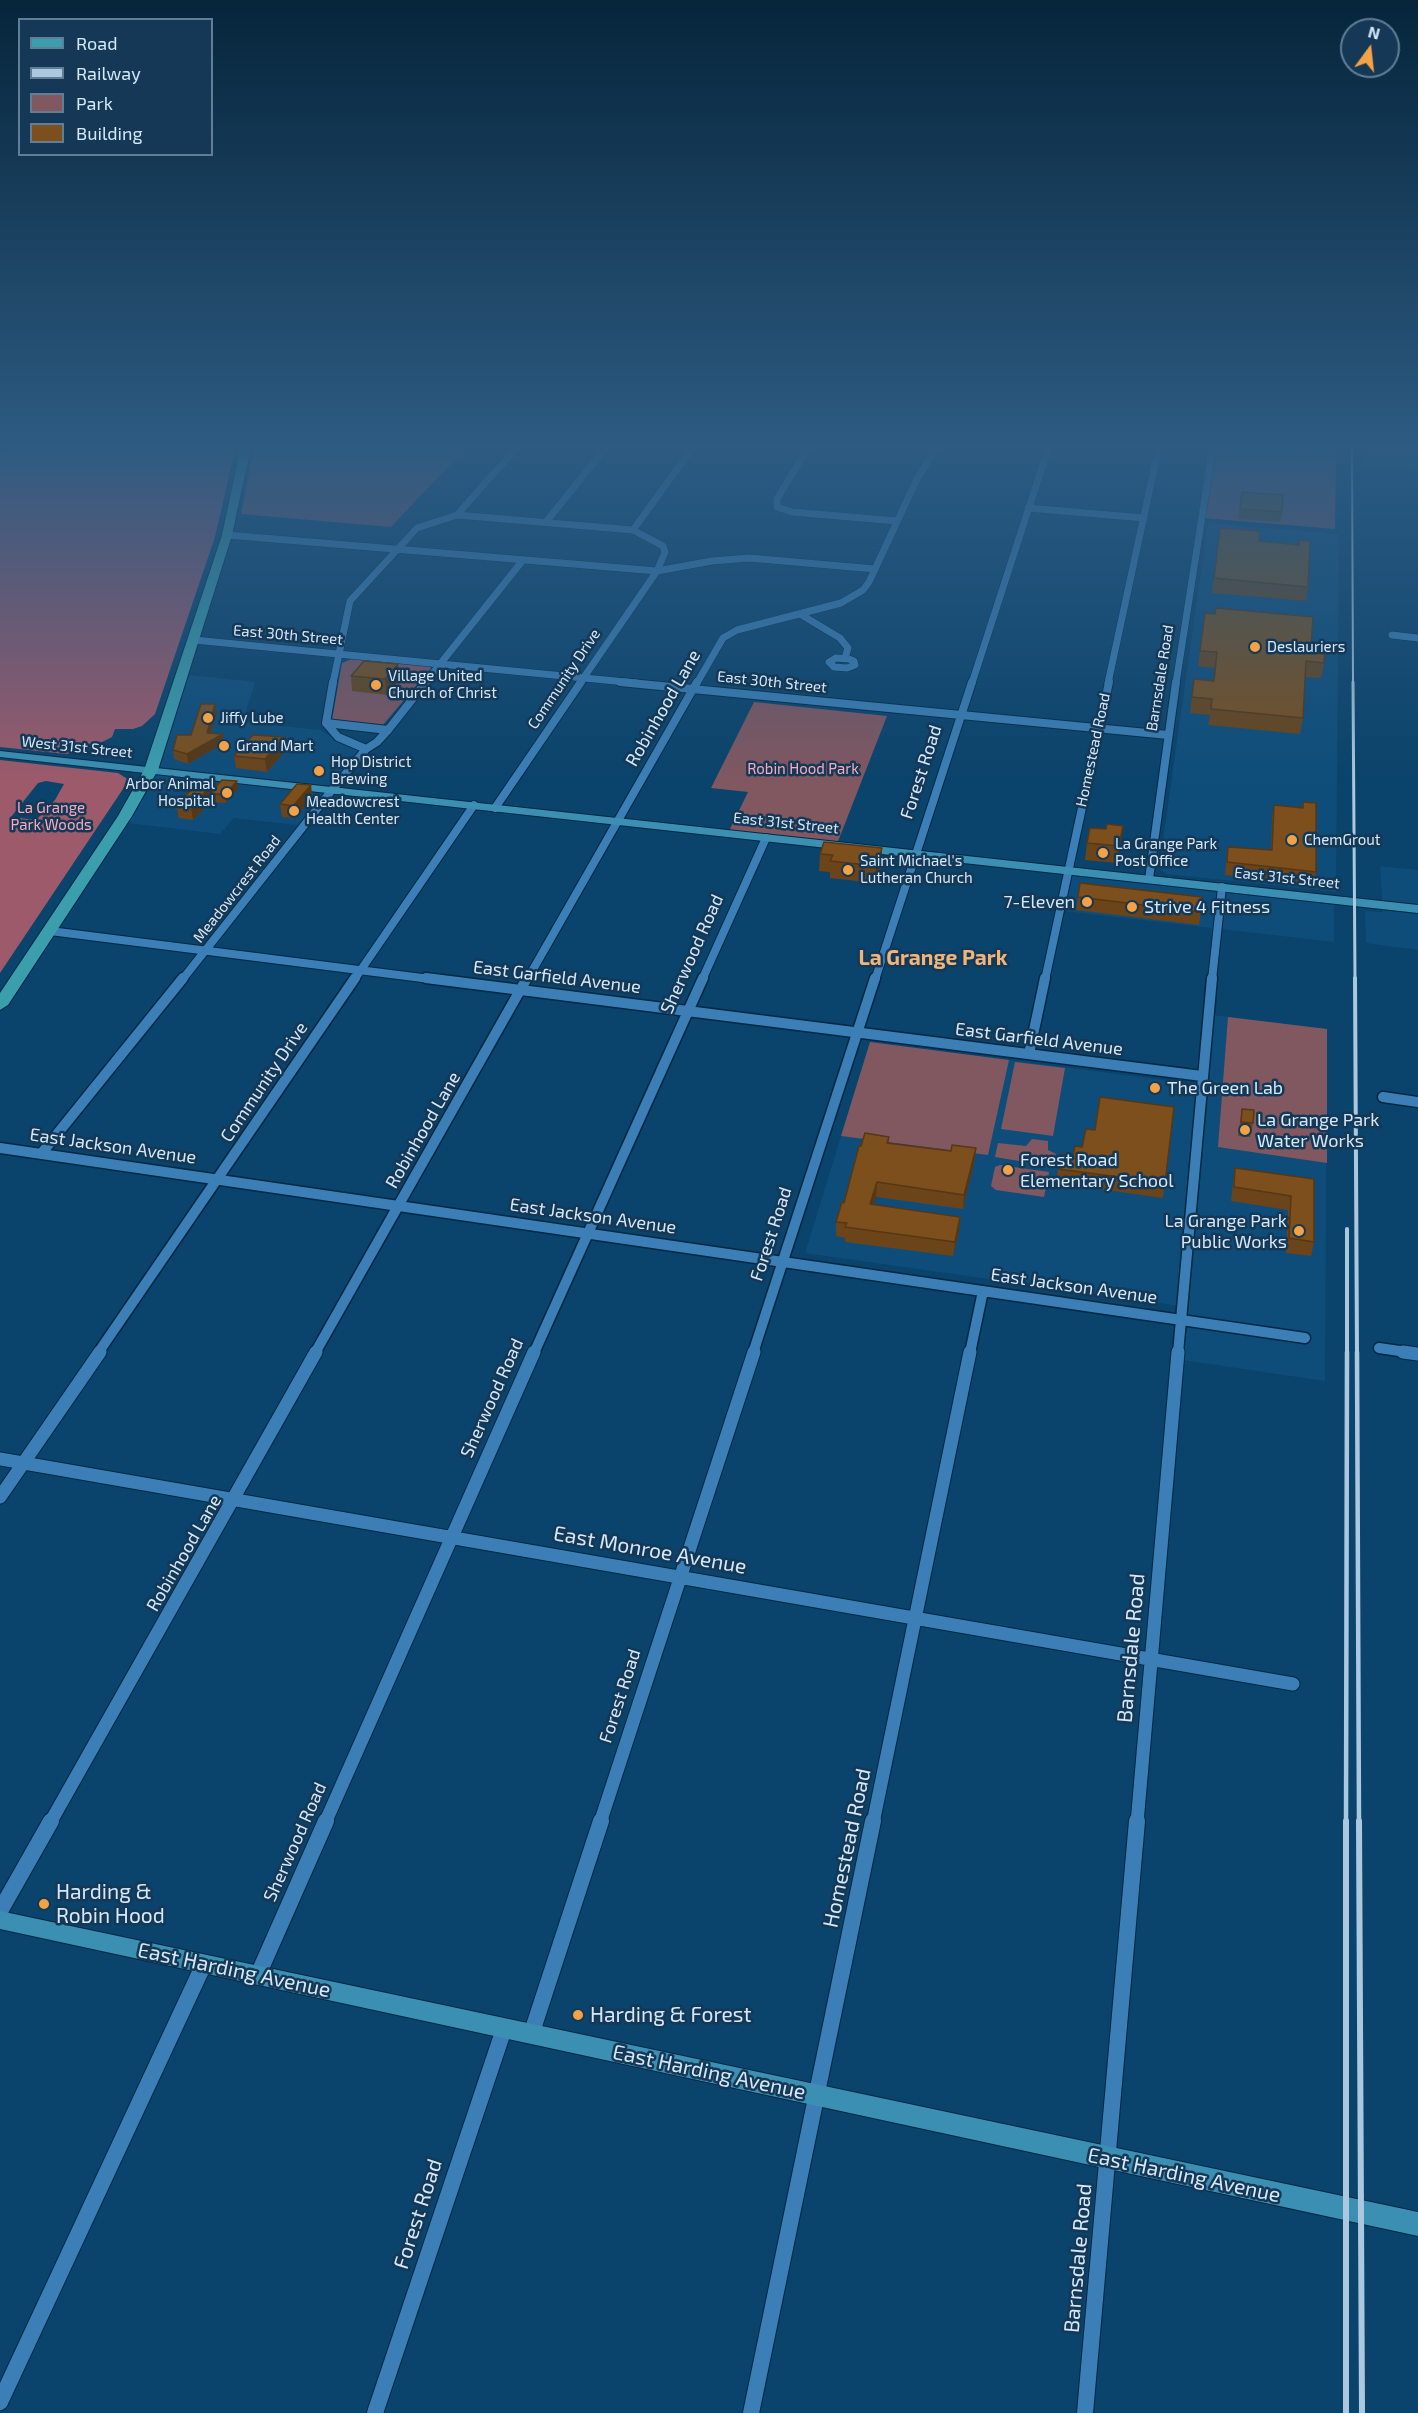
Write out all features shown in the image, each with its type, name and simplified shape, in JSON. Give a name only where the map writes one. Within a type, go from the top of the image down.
[{"type":"main road","points":[[0,1005],[131,805],[151,770],[220,559]]},
{"type":"main road","name":"West 31st Street","points":[[0,754],[151,770]]},
{"type":"main road","name":"East 31st Street","points":[[151,770],[1418,909]]},
{"type":"main road","name":"East Harding Avenue","points":[[0,1920],[1418,2224]]},
{"type":"street","points":[[326,723],[350,601],[389,559]]},
{"type":"street","points":[[507,559],[657,571],[712,561],[742,559]]},
{"type":"street","points":[[657,571],[662,559]]},
{"type":"street","points":[[756,559],[875,569]]},
{"type":"street","name":"Robinhood Lane","points":[[0,1911],[617,821],[726,634],[853,597],[863,590],[880,559]]},
{"type":"street","name":"Forest Road","points":[[531,2035],[1011,559]]},
{"type":"street","name":"Homestead Road","points":[[1029,1054],[1135,559]]},
{"type":"street","name":"Barnsdale Road","points":[[1149,879],[1168,735],[1195,559]]},
{"type":"street","name":"Meadowcrest Road","points":[[41,1154],[366,748],[388,730],[523,560]]},
{"type":"street","name":"Community Drive","points":[[495,808],[657,571]]},
{"type":"street","points":[[800,614],[840,638],[848,648],[845,658]]},
{"type":"street","points":[[1392,635],[1418,638]]},
{"type":"street","name":"East 30th Street","points":[[194,640],[1168,735]]},
{"type":"street","points":[[326,723],[388,730]]},
{"type":"street","points":[[326,723],[338,737],[366,748]]},
{"type":"street","name":"Community Drive","points":[[0,1497],[474,806]]},
{"type":"street","name":"Sherwood Road","points":[[258,1975],[451,1537],[766,838]]},
{"type":"street","name":"Barnsdale Road","points":[[1085,2413],[1202,1076],[1222,888]]},
{"type":"street","name":"East Garfield Avenue","points":[[50,931],[1202,1076]]},
{"type":"street","points":[[1383,1097],[1418,1101]]},
{"type":"street","name":"East Jackson Avenue","points":[[0,1148],[1305,1338]]},
{"type":"street","name":"Homestead Road","points":[[751,2413],[983,1291]]},
{"type":"street","points":[[1378,1348],[1418,1354]]},
{"type":"street","name":"East Monroe Avenue","points":[[0,1459],[1293,1684]]},
{"type":"street","points":[[0,2402],[204,1964]]},
{"type":"street","name":"Forest Road","points":[[375,2413],[504,2029]]},
{"type":"shaded area","points":[[1203,559],[1339,559],[1336,892],[1166,874],[1159,868]]},
{"type":"shaded area","points":[[189,675],[255,682],[243,722],[320,730],[340,742],[367,752],[337,789],[157,768]]},
{"type":"shaded area","points":[[153,772],[333,792],[306,826],[234,818],[220,834],[127,823]]},
{"type":"shaded area","points":[[1380,866],[1418,870],[1418,950],[1366,943],[1365,911],[1383,912]]},
{"type":"shaded area","points":[[1064,873],[1334,903],[1334,942],[1055,910]]},
{"type":"shaded area","name":"Forest Road Elementary School","points":[[1205,1014],[1327,1029],[1325,1381],[1176,1359],[1180,1306],[805,1253],[870,1042],[1194,1084]]},
{"type":"green space","points":[[0,559],[208,559],[155,714],[142,726],[133,729],[115,729],[112,737],[86,750],[66,754],[0,747]]},
{"type":"green space","points":[[354,658],[431,668],[382,726],[332,720],[342,663]]},
{"type":"green space","name":"Robin Hood Park","points":[[754,702],[887,716],[837,844],[729,831],[748,792],[711,788]]},
{"type":"green space","name":"La Grange Park Woods","points":[[0,760],[118,773],[129,780],[0,973]],"holes":[[[46,781],[64,784],[55,800],[36,820],[11,817],[38,783]]]},
{"type":"green space","points":[[1228,1017],[1327,1029],[1327,1163],[1218,1147]]},
{"type":"green space","points":[[870,1042],[1009,1060],[988,1155],[841,1136]]},
{"type":"green space","points":[[1015,1062],[1065,1068],[1053,1136],[1001,1129]]},
{"type":"green space","points":[[1032,1139],[1048,1141],[1048,1150],[1056,1154],[1054,1162],[1043,1165],[995,1157],[998,1143],[1026,1146]]},
{"type":"green space","points":[[1000,1165],[1049,1172],[1044,1197],[996,1190],[991,1186],[995,1167]]},
{"type":"building","points":[[1216,559],[1309,559],[1308,587],[1214,578]]},
{"type":"building","points":[[1216,608],[1313,617],[1311,647],[1325,648],[1324,663],[1306,661],[1303,718],[1211,709],[1212,699],[1192,697],[1194,679],[1214,681],[1217,652],[1200,651],[1205,613],[1215,614]]},
{"type":"building","points":[[364,661],[398,664],[385,679],[351,676]]},
{"type":"building","points":[[201,704],[215,704],[207,733],[223,734],[187,754],[173,750],[177,735],[191,735]]},
{"type":"building","points":[[253,735],[285,737],[265,759],[234,756]]},
{"type":"building","points":[[222,780],[237,781],[225,795],[210,793]]},
{"type":"building","points":[[297,784],[311,785],[293,806],[280,804]]},
{"type":"building","points":[[193,788],[208,789],[191,807],[176,805]]},
{"type":"building","name":"ChemGrout","points":[[1303,802],[1316,803],[1316,872],[1227,862],[1228,847],[1272,850],[1274,805],[1303,808]]},
{"type":"building","points":[[1107,824],[1123,826],[1119,846],[1087,843],[1090,828],[1106,829]]},
{"type":"building","points":[[824,842],[882,848],[876,866],[830,861],[833,855],[820,854]]},
{"type":"building","points":[[1080,883],[1202,897],[1201,912],[1078,897]]},
{"type":"building","points":[[1100,1097],[1174,1107],[1165,1183],[1058,1169],[1060,1154],[1073,1156],[1075,1146],[1082,1147],[1086,1129],[1095,1130]]},
{"type":"building","points":[[1242,1109],[1254,1110],[1253,1123],[1241,1122]]},
{"type":"building","name":"Forest Road Elementary School","points":[[865,1133],[889,1137],[887,1143],[951,1151],[952,1145],[976,1148],[964,1195],[877,1182],[870,1204],[960,1217],[955,1242],[845,1227],[847,1223],[836,1222]]},
{"type":"building","points":[[1235,1168],[1314,1179],[1314,1242],[1289,1238],[1291,1196],[1234,1187]]},
{"type":"railway","points":[[1352,559],[1353,683]]},
{"type":"railway","points":[[1353,682],[1355,980]]},
{"type":"railway","points":[[1355,978],[1357,1353]]},
{"type":"railway","points":[[1347,1229],[1347,1352]]},
{"type":"railway","points":[[1346,1823],[1347,1352]]},
{"type":"railway","points":[[1357,1352],[1359,1823]]},
{"type":"railway","points":[[1359,1821],[1362,2413]]},
{"type":"railway","points":[[1346,1823],[1346,2413]]},
{"type":"place","name":"Deslauriers","points":[[1255,647]]},
{"type":"place","name":"Village United Church of Christ","points":[[376,685]]},
{"type":"place","name":"Jiffy Lube","points":[[208,718]]},
{"type":"place","name":"Grand Mart","points":[[224,746]]},
{"type":"place","name":"Hop District Brewing","points":[[319,771]]},
{"type":"place","name":"Arbor Animal Hospital","points":[[227,793]]},
{"type":"place","name":"Meadowcrest Health Center","points":[[294,811]]},
{"type":"place","name":"ChemGrout","points":[[1292,840]]},
{"type":"place","name":"La Grange Park Post Office","points":[[1103,853]]},
{"type":"place","name":"Saint Michael's Lutheran Church","points":[[848,870]]},
{"type":"place","name":"7-Eleven","points":[[1087,902]]},
{"type":"place","name":"Strive 4 Fitness","points":[[1132,907]]},
{"type":"place","name":"The Green Lab","points":[[1155,1088]]},
{"type":"place","name":"La Grange Park Water Works","points":[[1245,1130]]},
{"type":"place","name":"Forest Road Elementary School","points":[[1008,1170]]},
{"type":"place","name":"La Grange Park Public Works","points":[[1299,1231]]},
{"type":"place","name":"Harding & Robin Hood","points":[[44,1904]]},
{"type":"place","name":"Harding & Forest","points":[[578,2015]]},
{"type":"district","name":"La Grange Park","points":[[933,958]]}]
